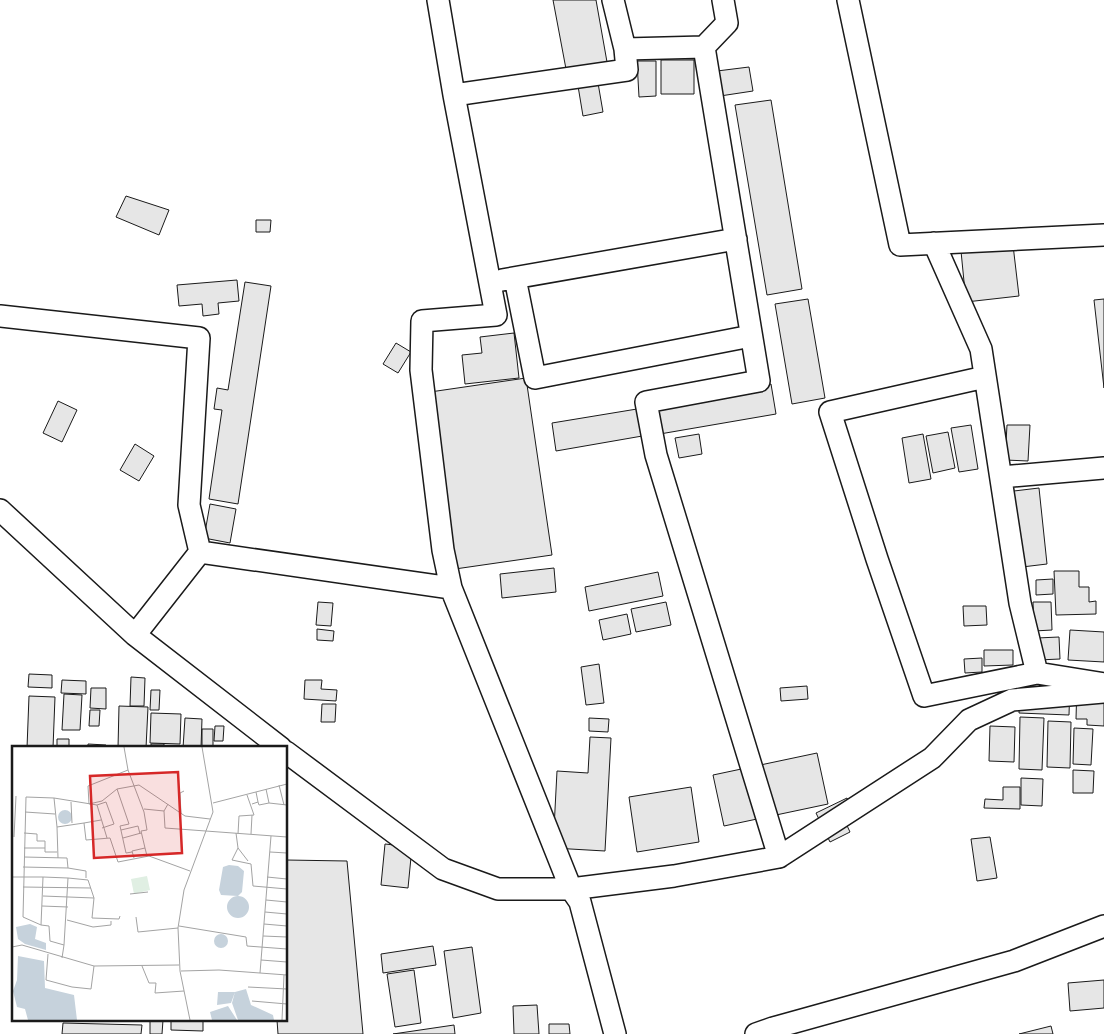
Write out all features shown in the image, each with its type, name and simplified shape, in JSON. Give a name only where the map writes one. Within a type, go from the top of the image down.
[{"type":"street","points":[[438,0],[496,315],[422,321],[421,370],[443,550],[451,588],[571,889],[580,902],[615,1034]]},
{"type":"street","points":[[454,95],[628,70],[613,0]]},
{"type":"street","points":[[625,49],[704,47],[727,23],[723,0]]},
{"type":"street","points":[[848,0],[900,245],[1104,235]]},
{"type":"street","points":[[704,47],[759,381],[646,402],[656,455],[779,857]]},
{"type":"street","points":[[490,282],[736,239]]},
{"type":"street","points":[[934,243],[981,349],[1020,604],[1037,673]]},
{"type":"street","points":[[515,278],[535,378],[752,336]]},
{"type":"street","points":[[0,316],[199,338],[189,505],[200,552]]},
{"type":"street","points":[[985,377],[830,412],[924,696],[1037,673],[1104,684]]},
{"type":"street","points":[[1001,477],[1104,468]]},
{"type":"street","points":[[0,510],[135,635],[278,746]]},
{"type":"street","points":[[200,552],[451,588]]},
{"type":"street","points":[[135,635],[200,552]]},
{"type":"street","points":[[288,754],[442,869],[498,889],[571,889],[674,876],[779,857],[932,758],[968,720],[1012,700],[1104,692]]},
{"type":"street","points":[[756,1034],[782,1025],[1014,961],[1104,926]]},
{"type":"building","points":[[553,0],[596,0],[607,62],[566,69]]},
{"type":"building","points":[[661,60],[694,60],[694,94],[661,94]]},
{"type":"building","points":[[637,61],[656,61],[656,96],[639,97]]},
{"type":"building","points":[[749,67],[753,91],[720,96],[717,71]]},
{"type":"building","points":[[598,83],[603,112],[583,116],[578,86]]},
{"type":"building","points":[[771,100],[802,289],[767,295],[735,105]]},
{"type":"building","points":[[126,196],[169,210],[159,235],[116,217]]},
{"type":"building","points":[[256,220],[271,220],[270,232],[256,232]]},
{"type":"building","points":[[1013,245],[1019,296],[966,302],[961,251]]},
{"type":"building","points":[[237,280],[239,301],[218,303],[219,314],[203,316],[202,304],[179,306],[177,285]]},
{"type":"building","points":[[245,282],[271,286],[238,504],[209,499],[222,410],[214,409],[217,388],[228,390]]},
{"type":"building","points":[[808,299],[825,398],[792,404],[775,304]]},
{"type":"building","points":[[1104,299],[1104,388],[1094,300]]},
{"type":"building","points":[[514,333],[519,378],[465,384],[462,355],[482,353],[480,337]]},
{"type":"building","points":[[396,343],[411,352],[398,373],[383,364]]},
{"type":"building","points":[[526,378],[552,555],[455,569],[430,392]]},
{"type":"building","points":[[771,384],[776,414],[654,435],[649,405]]},
{"type":"building","points":[[58,401],[77,410],[62,442],[43,433]]},
{"type":"building","points":[[643,408],[648,435],[556,451],[552,423]]},
{"type":"building","points":[[971,425],[978,469],[959,472],[951,428]]},
{"type":"building","points":[[1007,425],[1030,425],[1028,461],[1005,460]]},
{"type":"building","points":[[948,432],[955,468],[933,473],[926,436]]},
{"type":"building","points":[[699,434],[702,454],[679,458],[675,438]]},
{"type":"building","points":[[923,434],[931,479],[909,483],[902,438]]},
{"type":"building","points":[[135,444],[154,456],[139,481],[120,470]]},
{"type":"building","points":[[1039,488],[1047,564],[1022,567],[1014,491]]},
{"type":"building","points":[[210,504],[236,509],[230,543],[204,538]]},
{"type":"building","points":[[554,568],[556,592],[502,598],[500,574]]},
{"type":"building","points":[[1054,571],[1079,571],[1079,587],[1089,587],[1089,602],[1096,601],[1096,614],[1056,615]]},
{"type":"building","points":[[658,572],[663,596],[589,611],[585,587]]},
{"type":"building","points":[[1053,579],[1053,594],[1036,595],[1036,580]]},
{"type":"building","points":[[318,602],[333,603],[331,626],[316,625]]},
{"type":"building","points":[[666,602],[671,625],[636,632],[631,609]]},
{"type":"building","points":[[1033,602],[1051,602],[1052,630],[1034,631]]},
{"type":"building","points":[[963,606],[986,606],[987,625],[964,626]]},
{"type":"building","points":[[627,614],[631,634],[603,640],[599,620]]},
{"type":"building","points":[[317,629],[334,631],[333,641],[317,640]]},
{"type":"building","points":[[1070,630],[1104,632],[1104,662],[1068,660]]},
{"type":"building","points":[[1059,637],[1060,659],[1038,660],[1037,638]]},
{"type":"building","points":[[984,650],[1013,650],[1013,665],[984,666]]},
{"type":"building","points":[[982,658],[982,672],[965,673],[964,659]]},
{"type":"building","points":[[599,664],[604,703],[586,705],[581,667]]},
{"type":"building","points":[[29,674],[52,675],[52,688],[28,687]]},
{"type":"building","points":[[131,677],[145,678],[144,706],[130,706]]},
{"type":"building","points":[[62,680],[86,681],[86,694],[61,693]]},
{"type":"building","points":[[305,680],[322,680],[321,689],[337,690],[336,701],[304,699]]},
{"type":"building","points":[[1020,680],[1070,682],[1069,715],[1019,713]]},
{"type":"building","points":[[1077,683],[1104,684],[1104,726],[1087,725],[1087,719],[1076,719]]},
{"type":"building","points":[[807,686],[808,699],[781,701],[780,688]]},
{"type":"building","points":[[91,688],[106,688],[106,709],[90,708]]},
{"type":"building","points":[[151,690],[160,690],[159,710],[150,710]]},
{"type":"building","points":[[64,694],[82,695],[80,730],[62,730]]},
{"type":"building","points":[[29,696],[55,697],[53,746],[27,746]]},
{"type":"building","points":[[322,704],[336,704],[335,722],[321,722]]},
{"type":"building","points":[[119,706],[148,707],[146,746],[118,746]]},
{"type":"building","points":[[90,710],[100,710],[99,726],[89,726]]},
{"type":"building","points":[[151,713],[181,714],[180,744],[150,743]]},
{"type":"building","points":[[1020,717],[1044,718],[1042,770],[1019,769]]},
{"type":"building","points":[[185,718],[202,719],[201,746],[183,746]]},
{"type":"building","points":[[589,718],[609,719],[608,732],[589,731]]},
{"type":"building","points":[[1048,721],[1071,722],[1070,768],[1047,767]]},
{"type":"building","points":[[215,726],[224,726],[223,741],[214,741]]},
{"type":"building","points":[[990,726],[1015,727],[1014,762],[989,761]]},
{"type":"building","points":[[1074,728],[1093,729],[1091,765],[1073,764]]},
{"type":"building","points":[[202,729],[213,729],[213,746],[202,746]]},
{"type":"building","points":[[590,737],[611,738],[605,851],[553,848],[557,771],[588,773]]},
{"type":"building","points":[[57,739],[69,739],[69,746],[57,746]]},
{"type":"building","points":[[88,744],[106,745],[106,746],[88,746]]},
{"type":"building","points":[[151,744],[164,744],[164,746],[151,746]]},
{"type":"building","points":[[817,753],[828,804],[724,826],[713,775]]},
{"type":"building","points":[[1073,770],[1094,771],[1093,793],[1073,793]]},
{"type":"building","points":[[1021,778],[1043,779],[1042,806],[1021,805]]},
{"type":"building","points":[[691,787],[699,842],[637,852],[629,797]]},
{"type":"building","points":[[1003,787],[1020,787],[1020,809],[984,808],[985,799],[1003,800]]},
{"type":"building","points":[[847,798],[854,812],[843,817],[850,832],[830,842],[816,813]]},
{"type":"building","points":[[990,837],[997,878],[977,881],[971,839]]},
{"type":"building","points":[[385,844],[412,847],[408,888],[381,885]]},
{"type":"building","points":[[288,860],[347,861],[363,1034],[278,1034],[277,1022],[288,1022]]},
{"type":"building","points":[[433,946],[436,965],[383,973],[381,954]]},
{"type":"building","points":[[472,947],[481,1013],[453,1018],[444,951]]},
{"type":"building","points":[[414,970],[421,1023],[395,1027],[387,974]]},
{"type":"building","points":[[1104,980],[1104,1008],[1070,1011],[1068,983]]},
{"type":"building","points":[[537,1005],[539,1034],[514,1034],[513,1006]]},
{"type":"building","points":[[150,1022],[163,1022],[162,1034],[150,1034]]},
{"type":"building","points":[[171,1022],[203,1022],[203,1031],[171,1030]]},
{"type":"building","points":[[63,1023],[142,1025],[141,1034],[62,1034]]},
{"type":"building","points":[[549,1024],[569,1024],[570,1034],[549,1034]]},
{"type":"building","points":[[454,1025],[455,1034],[393,1034]]},
{"type":"building","points":[[1051,1026],[1053,1034],[1019,1034]]}]
